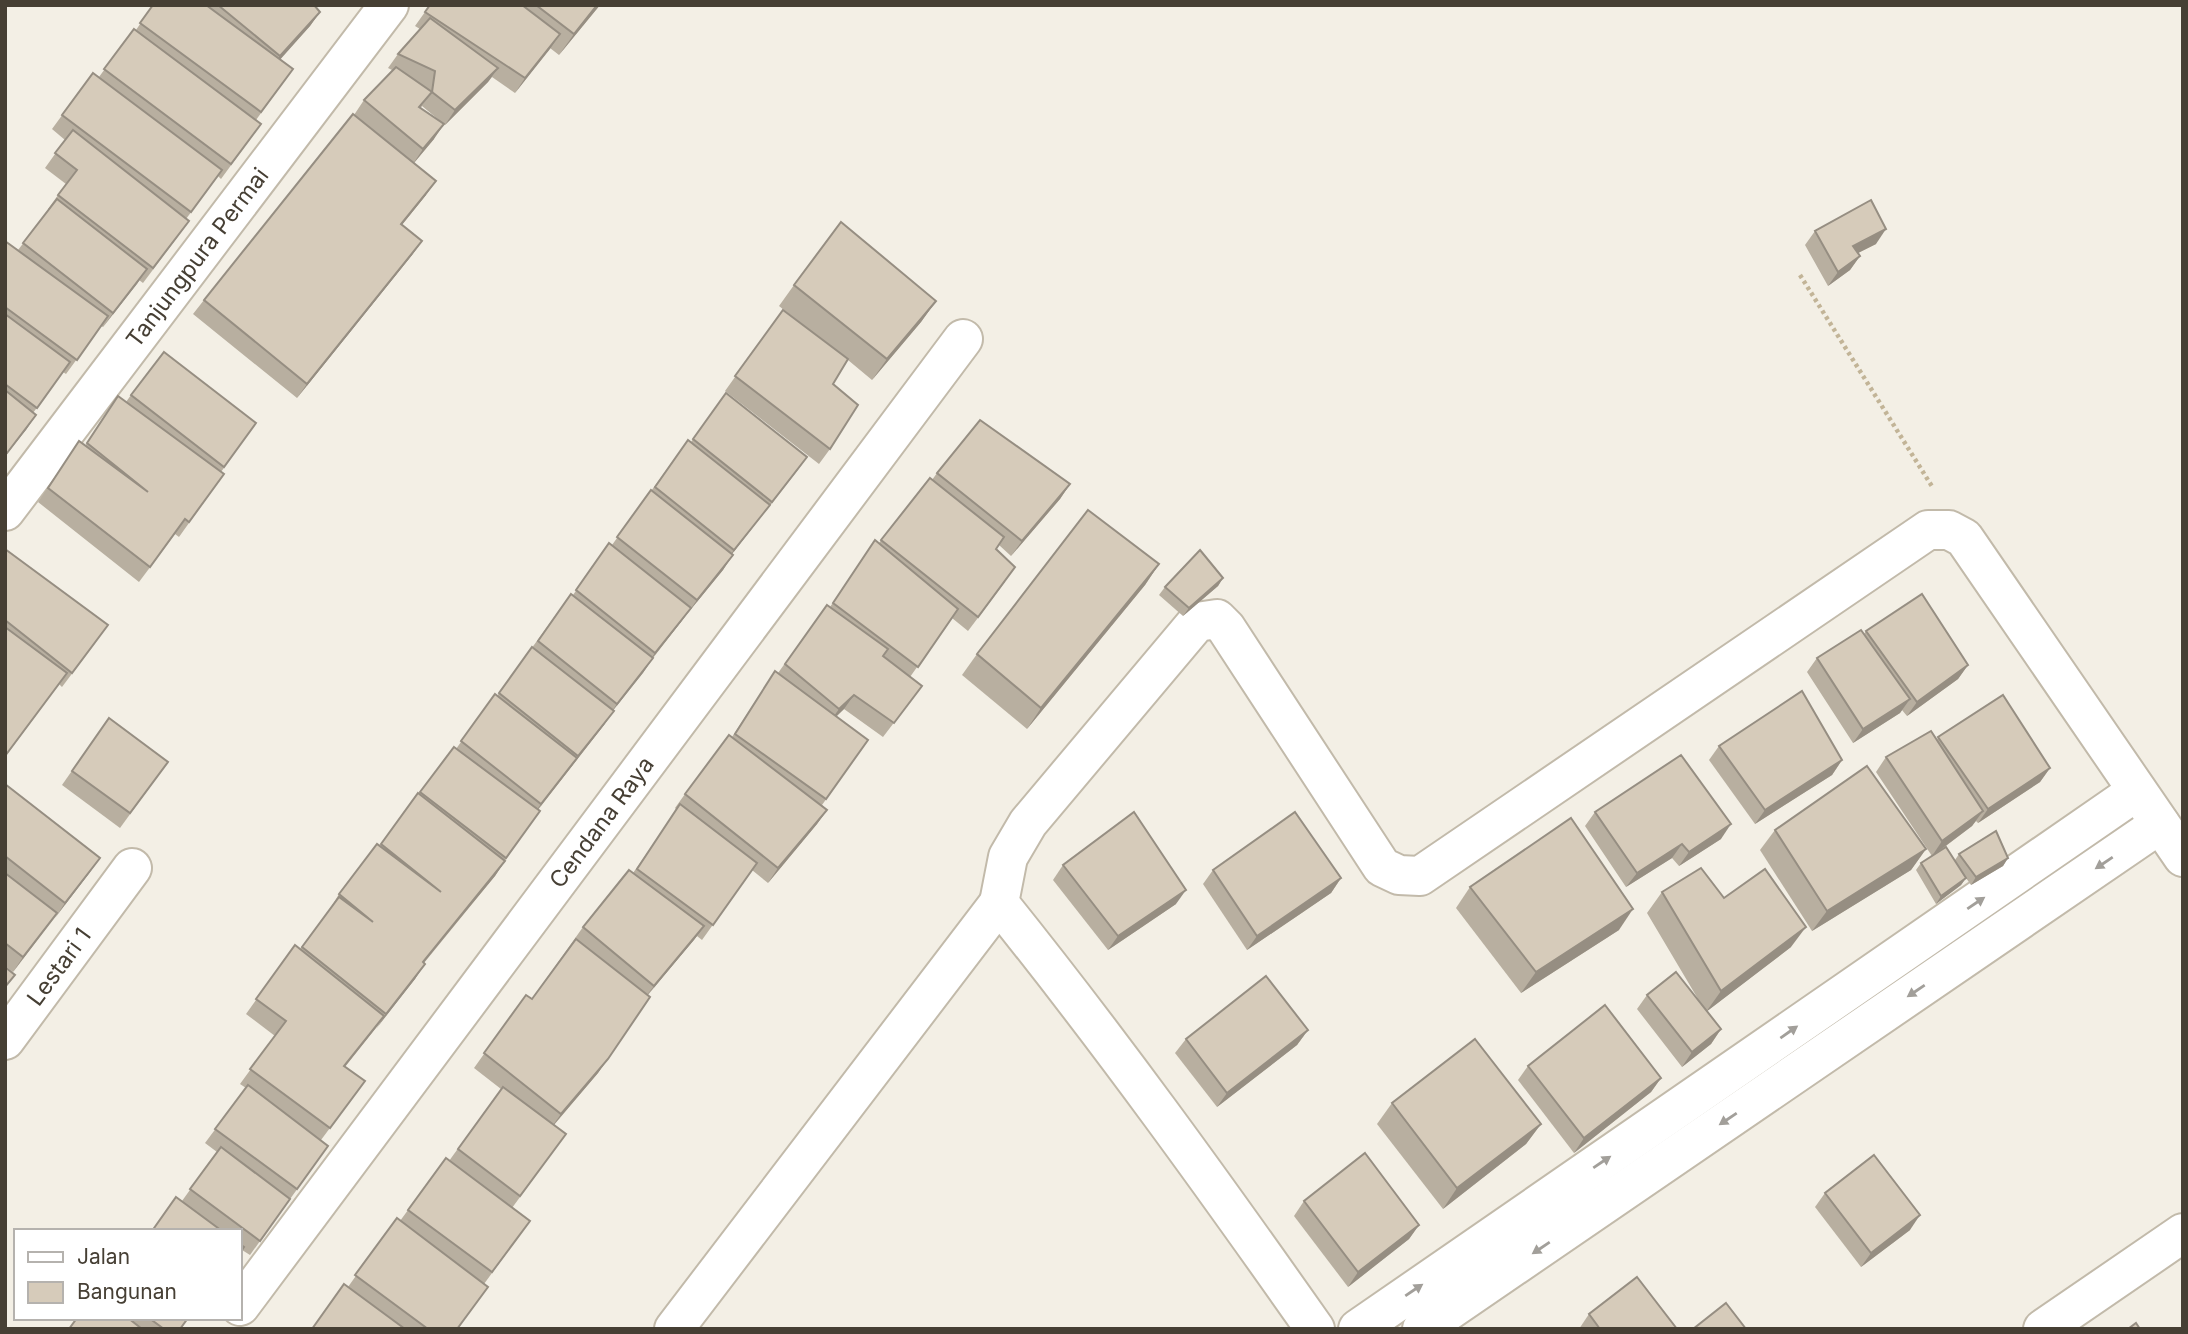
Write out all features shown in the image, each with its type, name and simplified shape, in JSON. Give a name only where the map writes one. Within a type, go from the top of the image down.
[{"type":"street","name":"Tanjungpura Permai","points":[[5,511],[390,5]]},
{"type":"street","name":"Cendana Raya","points":[[242,1303],[963,339]]},
{"type":"street","points":[[674,1329],[999,903],[1008,857],[1028,823],[1196,622],[1217,619],[1226,628],[1382,867],[1399,875],[1420,876],[1928,530],[1948,530],[1964,538],[2183,857]]},
{"type":"street","points":[[1358,1329],[2137,791]]},
{"type":"street","points":[[1422,1329],[2160,824]]},
{"type":"street","points":[[2015,876],[2036,909]]},
{"type":"street","name":"Lestari 1","points":[[5,1040],[123,880]]},
{"type":"street","points":[[999,903],[1075,998],[1164,1117],[1315,1329]]},
{"type":"street","points":[[2043,1329],[2183,1233]]},
{"type":"path","points":[[1800,275],[1964,538]]},
{"type":"building","points":[[153,5],[206,5],[293,69],[261,112],[140,23]]},
{"type":"building","points":[[218,5],[314,5],[320,12],[280,56]]},
{"type":"building","points":[[430,5],[522,5],[560,34],[525,78],[425,12]]},
{"type":"building","points":[[536,5],[597,5],[574,34]]},
{"type":"building","points":[[430,18],[498,68],[455,110],[432,92],[435,71],[398,54]]},
{"type":"building","points":[[134,29],[261,124],[231,164],[104,69]]},
{"type":"building","points":[[396,67],[432,92],[419,107],[444,124],[423,149],[364,100]]},
{"type":"building","points":[[93,73],[222,170],[191,212],[62,115]]},
{"type":"building","points":[[353,114],[436,181],[401,224],[422,241],[307,384],[204,300]]},
{"type":"building","points":[[73,130],[189,221],[153,268],[58,195],[77,170],[55,153]]},
{"type":"building","points":[[57,199],[147,269],[113,313],[23,243]]},
{"type":"building","points":[[1871,200],[1886,229],[1853,246],[1860,256],[1838,272],[1815,231]]},
{"type":"building","points":[[841,222],[936,301],[887,359],[794,285]]},
{"type":"building","points":[[5,241],[108,316],[77,360],[5,307]]},
{"type":"building","points":[[783,310],[848,359],[833,384],[858,405],[830,449],[735,376]]},
{"type":"building","points":[[5,314],[70,362],[37,408],[5,384]]},
{"type":"building","points":[[164,352],[256,423],[224,467],[131,395]]},
{"type":"building","points":[[5,390],[36,415],[7,453],[5,452]]},
{"type":"building","points":[[726,393],[807,457],[772,502],[693,439]]},
{"type":"building","points":[[118,396],[224,474],[189,522],[185,519],[150,567],[48,488],[79,441],[148,492],[87,443]]},
{"type":"building","points":[[980,420],[1070,484],[1022,541],[937,473]]},
{"type":"building","points":[[688,440],[770,505],[734,550],[655,487]]},
{"type":"building","points":[[930,478],[1004,537],[996,549],[1015,567],[978,617],[881,540]]},
{"type":"building","points":[[651,490],[733,555],[697,600],[617,537]]},
{"type":"building","points":[[1088,510],[1159,564],[1041,708],[977,654]]},
{"type":"building","points":[[875,540],[958,609],[918,667],[833,603]]},
{"type":"building","points":[[609,543],[691,608],[655,653],[576,590]]},
{"type":"building","points":[[5,549],[108,625],[72,673],[5,620]]},
{"type":"building","points":[[1200,550],[1223,578],[1189,608],[1165,587]]},
{"type":"building","points":[[571,594],[653,658],[617,704],[538,641]]},
{"type":"building","points":[[1922,594],[1968,665],[1917,702],[1866,631]]},
{"type":"building","points":[[827,605],[888,649],[883,656],[922,686],[894,723],[854,695],[839,709],[785,664]]},
{"type":"building","points":[[5,627],[67,673],[5,756]]},
{"type":"building","points":[[1861,630],[1910,699],[1863,729],[1817,658]]},
{"type":"building","points":[[532,647],[614,711],[578,756],[499,693]]},
{"type":"building","points":[[775,671],[868,740],[826,799],[735,734]]},
{"type":"building","points":[[1802,691],[1842,760],[1765,810],[1719,746]]},
{"type":"building","points":[[495,694],[577,758],[541,804],[461,741]]},
{"type":"building","points":[[2003,695],[2050,768],[1988,809],[1938,737]]},
{"type":"building","points":[[109,718],[168,762],[130,813],[72,771]]},
{"type":"building","points":[[1931,731],[1983,811],[1942,841],[1886,757]]},
{"type":"building","points":[[729,735],[827,810],[778,868],[685,794]]},
{"type":"building","points":[[454,747],[540,811],[506,858],[420,792]]},
{"type":"building","points":[[1681,755],[1731,824],[1689,852],[1682,844],[1637,873],[1595,812]]},
{"type":"building","points":[[1867,766],[1926,849],[1827,911],[1775,830]]},
{"type":"building","points":[[5,784],[100,858],[65,903],[5,856]]},
{"type":"building","points":[[418,793],[505,861],[423,962],[425,964],[386,1014],[302,947],[339,897],[373,922],[339,894],[377,844],[441,892],[381,844]]},
{"type":"building","points":[[680,804],[757,863],[713,925],[637,869]]},
{"type":"building","points":[[1134,812],[1186,890],[1118,936],[1063,865]]},
{"type":"building","points":[[1295,812],[1341,878],[1257,936],[1213,870]]},
{"type":"building","points":[[1571,818],[1633,909],[1536,972],[1470,887]]},
{"type":"building","points":[[1996,831],[2008,858],[1976,877],[1959,854]]},
{"type":"building","points":[[1946,847],[1966,878],[1941,896],[1921,863]]},
{"type":"building","points":[[1701,868],[1724,898],[1765,869],[1806,927],[1721,991],[1662,892]]},
{"type":"building","points":[[629,870],[704,926],[654,986],[583,927]]},
{"type":"building","points":[[5,873],[57,913],[23,957],[5,943]]},
{"type":"building","points":[[576,939],[650,997],[608,1059],[561,1114],[484,1053],[526,995],[532,999]]},
{"type":"building","points":[[295,945],[384,1016],[344,1066],[365,1081],[330,1128],[250,1069],[286,1021],[256,999]]},
{"type":"building","points":[[5,967],[15,975],[5,987]]},
{"type":"building","points":[[1676,972],[1721,1029],[1692,1052],[1647,995]]},
{"type":"building","points":[[1266,976],[1308,1030],[1227,1093],[1186,1039]]},
{"type":"building","points":[[1605,1005],[1661,1078],[1584,1138],[1528,1066]]},
{"type":"building","points":[[1475,1039],[1541,1124],[1457,1188],[1392,1103]]},
{"type":"building","points":[[248,1085],[328,1146],[297,1189],[215,1129]]},
{"type":"building","points":[[503,1087],[566,1134],[520,1196],[458,1149]]},
{"type":"building","points":[[221,1147],[290,1199],[260,1241],[190,1189]]},
{"type":"building","points":[[1365,1153],[1419,1225],[1358,1272],[1304,1201]]},
{"type":"building","points":[[1874,1155],[1920,1215],[1871,1253],[1825,1193]]},
{"type":"building","points":[[446,1158],[530,1221],[492,1272],[408,1210]]},
{"type":"building","points":[[176,1197],[219,1229],[153,1229]]},
{"type":"building","points":[[397,1218],[488,1287],[457,1329],[428,1329],[355,1275]]},
{"type":"building","points":[[1637,1277],[1677,1329],[1600,1329],[1589,1314]]},
{"type":"building","points":[[344,1284],[405,1329],[312,1329]]},
{"type":"building","points":[[1726,1303],[1746,1329],[1693,1329]]},
{"type":"building","points":[[76,1320],[131,1320],[142,1329],[69,1329]]},
{"type":"building","points":[[152,1320],[187,1320],[180,1329],[164,1329]]},
{"type":"building","points":[[2136,1323],[2140,1329],[2128,1329]]}]
